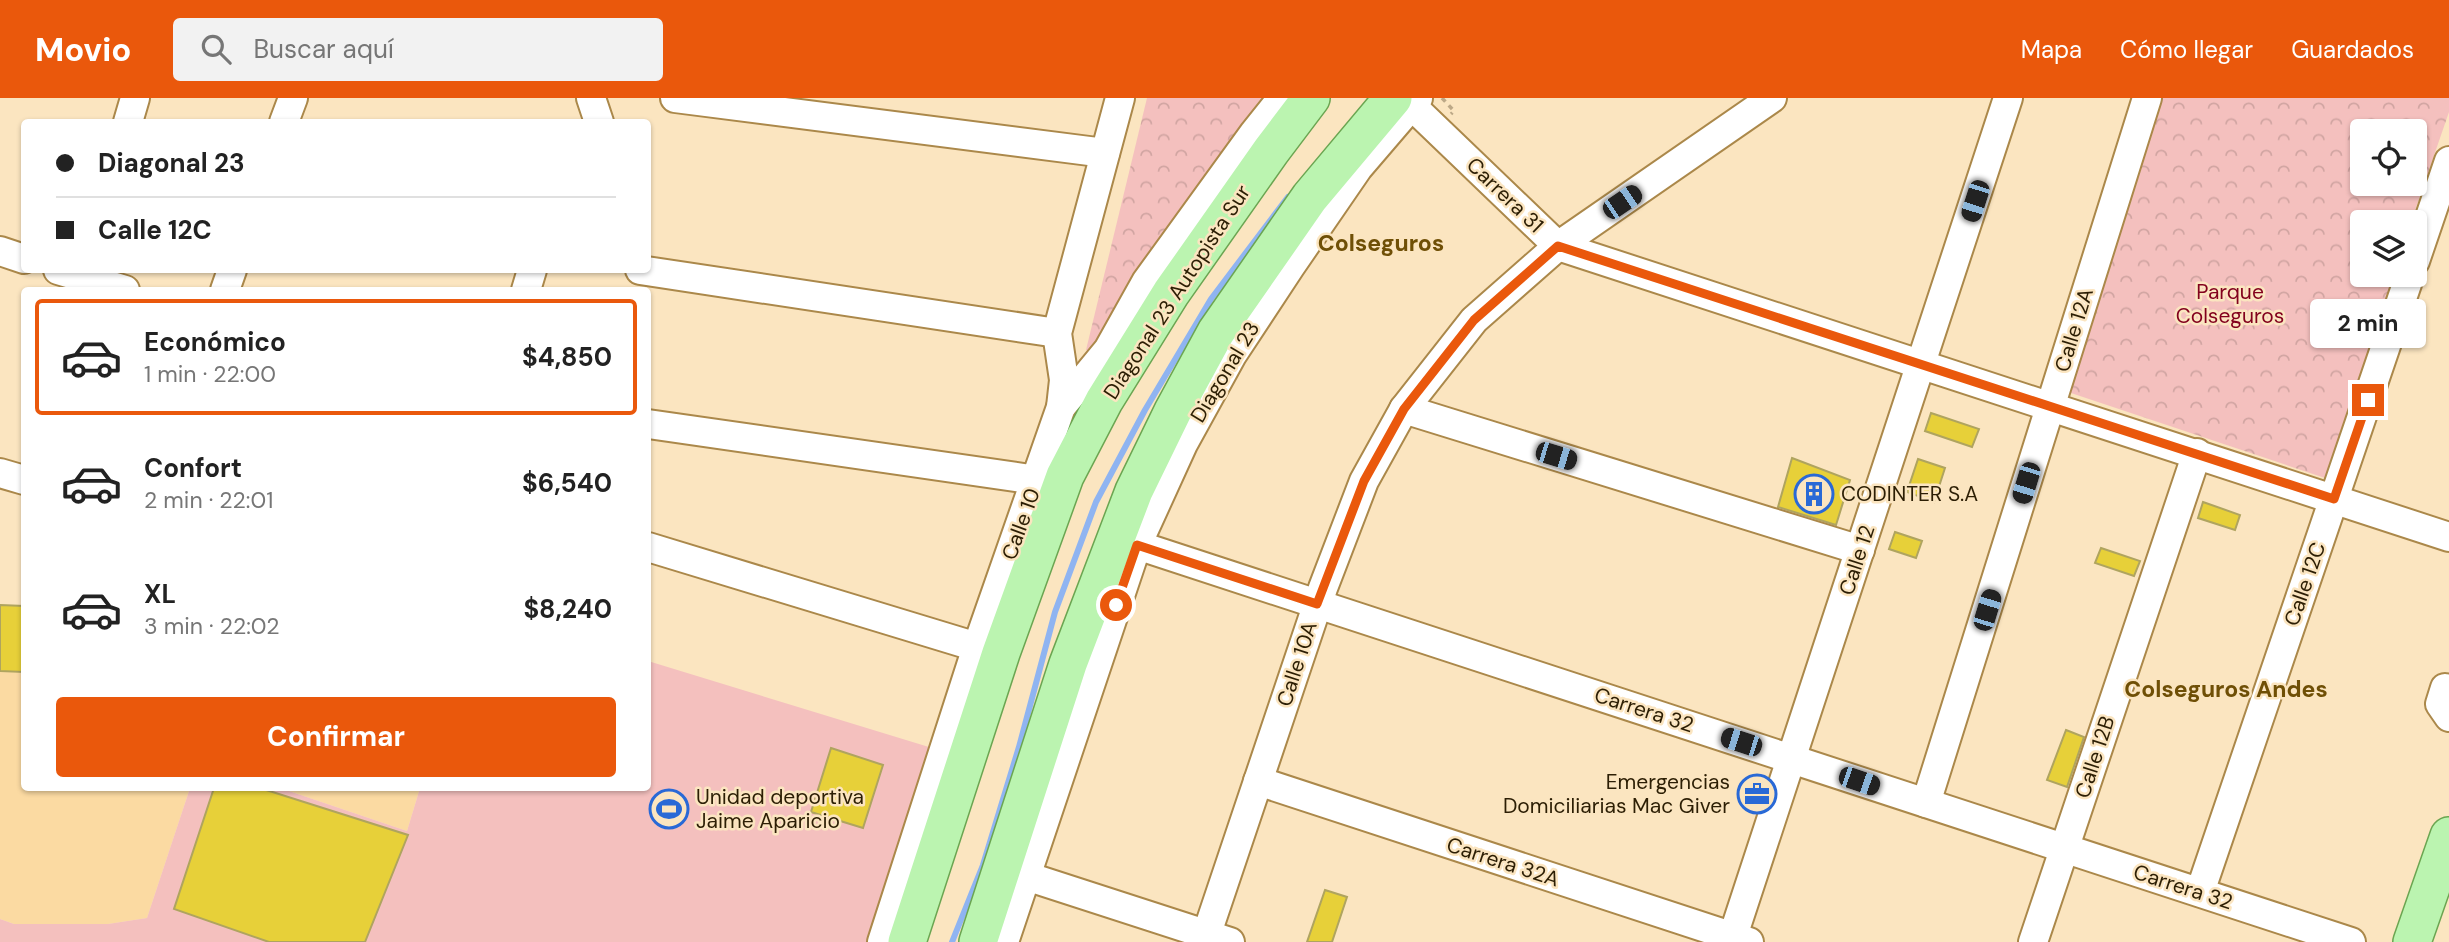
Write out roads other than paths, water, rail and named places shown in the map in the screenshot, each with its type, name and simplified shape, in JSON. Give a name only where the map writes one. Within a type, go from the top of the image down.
[{"type":"main road","name":"Diagonal 23 Autopista Sur","points":[[989,650],[1065,476],[1104,401],[1276,117],[1311,98]]},
{"type":"main road","points":[[978,942],[1079,672],[1133,491],[1173,411],[1216,332],[1310,197],[1408,100]]},
{"type":"main road","name":"Calle 10","points":[[907,942],[944,783],[989,650]]},
{"type":"main road","points":[[2412,942],[2449,836]]},
{"type":"street","points":[[129,119],[135,98]]},
{"type":"street","points":[[285,119],[293,98]]},
{"type":"street","points":[[578,119],[584,98]]},
{"type":"street","points":[[592,98],[598,119]]},
{"type":"street","points":[[675,98],[1105,153]]},
{"type":"street","name":"Calle 10","points":[[989,650],[1037,480],[1061,407],[1064,380],[1057,333],[1120,98]]},
{"type":"street","name":"Calle 10A","points":[[1213,940],[1258,781],[1317,604],[1364,481],[1404,409],[1474,320],[1558,246],[1772,98]]},
{"type":"street","name":"Calle 12","points":[[1737,940],[1791,758],[2008,98]]},
{"type":"street","name":"Calle 12A","points":[[1926,803],[2147,98]]},
{"type":"street","name":"Carrera 31","points":[[1408,100],[1558,246],[2449,537]]},
{"type":"street","name":"Diagonal 23","points":[[1079,672],[1183,444],[1232,355],[1358,168],[1408,100]]},
{"type":"street","points":[[1061,407],[1108,350],[1146,282],[1276,117]]},
{"type":"street","points":[[2427,226],[2449,161]]},
{"type":"street","points":[[0,251],[21,258]]},
{"type":"street","points":[[651,272],[1057,333]]},
{"type":"street","points":[[76,273],[116,287]]},
{"type":"street","name":"Calle 12C","points":[[2200,892],[2406,287]]},
{"type":"street","points":[[1404,409],[1860,550]]},
{"type":"street","points":[[651,425],[1037,480]]},
{"type":"street","name":"Calle 12B","points":[[2033,942],[2197,453]]},
{"type":"street","points":[[0,473],[21,479]]},
{"type":"street","name":"Carrera 32","points":[[1137,545],[2351,942]]},
{"type":"street","points":[[651,548],[989,650]]},
{"type":"street","points":[[1004,942],[1026,876],[1079,672]]},
{"type":"street","points":[[2445,688],[2440,704],[2449,717]]},
{"type":"street","name":"Carrera 32A","points":[[1258,781],[1737,940]]},
{"type":"street","name":"Calle 10","points":[[882,942],[944,783]]},
{"type":"street","points":[[1026,876],[1213,940]]},
{"type":"waterway","points":[[952,942],[983,865],[1019,747],[1055,612],[1096,502],[1145,410],[1211,299],[1288,197]]},
{"type":"place","name":"CODINTER S.A","points":[[1814,494]]},
{"type":"place","name":"Emergencias Domiciliarias Mac Giver","points":[[1757,794]]},
{"type":"place","name":"Unidad deportiva Jaime Aparicio","points":[[669,809]]},
{"type":"district","name":"Colseguros","points":[[1381,243]]},
{"type":"district","name":"Colseguros Andes","points":[[2226,689]]},
{"type":"park label","name":"Parque Colseguros","points":[[2230,304]]}]
